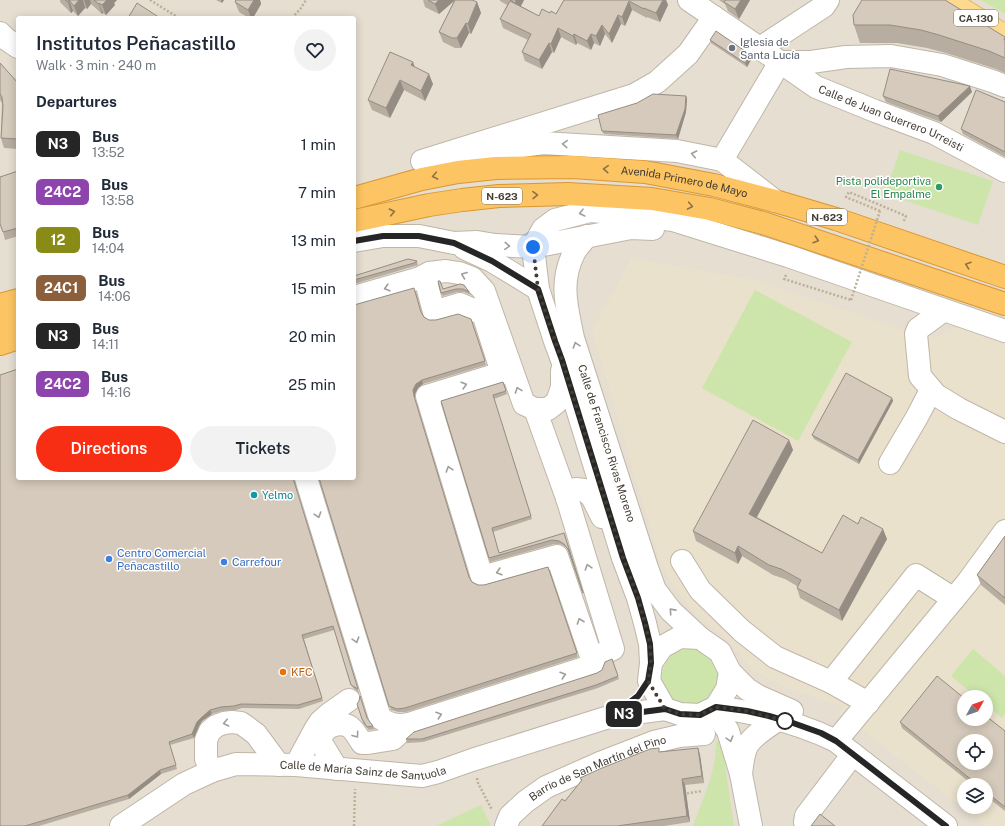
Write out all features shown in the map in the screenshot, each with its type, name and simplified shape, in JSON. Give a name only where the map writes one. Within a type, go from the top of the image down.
[{"type":"highway","name":"Avenida Primero de Mayo","points":[[356,197],[422,178],[496,168],[573,167],[645,172],[714,185],[775,200],[836,219],[1005,277]]},
{"type":"highway","name":"Avenida Primero de Mayo","points":[[356,221],[429,205],[499,196],[568,194],[652,199],[710,209],[763,223],[1005,304]]},
{"type":"highway","points":[[0,305],[16,301]]},
{"type":"highway","points":[[0,324],[16,319]]},
{"type":"highway","points":[[0,344],[16,339]]},
{"type":"main road","name":"CA-130","points":[[948,0],[1005,36]]},
{"type":"street","name":"Calle de Juan Guerrero Urreisti","points":[[689,0],[816,87],[875,111],[934,132],[1005,171]]},
{"type":"street","points":[[760,48],[824,6],[828,0]]},
{"type":"street","points":[[422,162],[634,95],[657,82],[688,54],[714,16]]},
{"type":"street","points":[[0,33],[16,46]]},
{"type":"street","points":[[722,160],[780,62],[811,62],[846,57],[891,56],[942,64],[1005,86]]},
{"type":"street","points":[[458,172],[514,147],[543,143],[677,151],[722,160],[775,200]]},
{"type":"street","points":[[533,247],[543,229],[555,220],[590,211],[629,214],[673,220],[788,256],[1005,331]]},
{"type":"street","points":[[356,241],[383,236],[419,236],[454,243],[477,242],[495,245],[533,247],[631,228],[717,233]]},
{"type":"street","name":"Calle de Francisco Rivas Moreno","points":[[587,236],[574,252],[567,268],[565,285],[566,303],[573,338],[647,568],[656,590],[671,611],[700,638]]},
{"type":"street","points":[[454,243],[492,261],[538,289]]},
{"type":"street","name":"Calle de Francisco Rivas Moreno","points":[[533,247],[538,289],[645,623],[650,644],[650,672]]},
{"type":"street","points":[[356,297],[420,278],[428,273],[446,271],[459,273],[472,278],[484,291],[524,404],[535,410],[548,409],[557,402],[562,387],[562,360]]},
{"type":"street","points":[[307,480],[380,718],[388,723],[400,725],[410,724],[594,665],[593,658],[557,556],[482,577],[427,396],[502,374],[483,314],[460,304],[434,312],[426,282],[420,278]]},
{"type":"street","points":[[896,293],[918,330]]},
{"type":"street","points":[[944,310],[918,330],[916,334],[920,376],[936,395],[959,409],[1005,432]]},
{"type":"street","points":[[890,463],[918,417],[932,390]]},
{"type":"street","points":[[535,410],[567,498],[613,649],[593,658]]},
{"type":"street","points":[[567,498],[576,489],[584,490],[592,497],[623,558]]},
{"type":"street","points":[[808,826],[805,822],[806,816],[836,743],[967,583],[1005,531]]},
{"type":"street","points":[[682,561],[700,590],[742,631],[774,657],[831,682],[868,703]]},
{"type":"street","points":[[831,682],[916,575],[954,599]]},
{"type":"street","points":[[730,672],[727,688],[712,709],[700,715],[680,714],[665,709],[650,672],[662,647],[680,637],[700,638],[720,652],[730,672],[765,710],[836,743]]},
{"type":"street","name":"Calle de María Sainz de Santuola","points":[[612,716],[638,696],[650,672]]},
{"type":"street","points":[[212,771],[206,759],[206,740],[210,731],[216,726],[232,722],[241,723],[256,734],[288,765],[320,722],[349,700]]},
{"type":"street","name":"Calle de María Sainz de Santuola","points":[[121,826],[184,784],[212,771],[236,764],[288,765],[422,776],[612,716],[665,709]]},
{"type":"street","points":[[712,709],[747,711],[765,710],[801,714],[836,743],[946,826]]},
{"type":"street","points":[[712,709],[728,731],[741,774],[751,826]]},
{"type":"street","points":[[741,774],[742,763],[748,746],[756,736],[758,725],[765,710]]},
{"type":"street","points":[[346,770],[320,741],[324,732],[332,725],[339,724],[349,726],[362,743],[368,743],[393,739],[410,724]]},
{"type":"street","name":"Barrio de San Martín del Pino","points":[[499,819],[510,816],[546,786],[600,763],[654,742],[679,736],[704,734]]},
{"type":"path","points":[[150,0],[176,16]]},
{"type":"path","points":[[294,16],[306,0]]},
{"type":"path","points":[[851,300],[880,211],[846,197],[849,192],[906,216],[896,240]]},
{"type":"path","points":[[472,760],[478,783],[499,819]]},
{"type":"path","points":[[346,770],[354,826]]},
{"type":"path","points":[[679,794],[702,791]]},
{"type":"shaded area","points":[[0,0],[980,0],[1005,14],[1005,826],[0,826]]},
{"type":"shaded area","points":[[631,258],[760,281],[916,334],[937,337],[959,327],[1005,346],[1005,826],[986,826],[970,814],[993,814],[993,778],[957,778],[957,804],[839,714],[843,707],[792,690],[754,671],[723,636],[691,609],[675,588],[661,565],[592,331]]},
{"type":"green space","points":[[980,0],[1005,0],[1005,14]]},
{"type":"green space","name":"Pista polideportiva El Empalme","points":[[900,150],[993,181],[978,225],[885,194]]},
{"type":"green space","points":[[755,290],[852,342],[798,441],[702,388]]},
{"type":"green space","points":[[690,649],[701,651],[710,657],[716,666],[718,677],[716,688],[710,697],[701,703],[690,705],[679,703],[670,697],[664,688],[662,677],[664,666],[670,657],[679,651]]},
{"type":"green space","points":[[973,649],[1005,676],[1005,714],[1002,718],[993,711],[993,690],[968,690],[951,676]]},
{"type":"green space","points":[[716,740],[719,741],[724,758],[734,826],[693,826],[712,773],[716,751]]},
{"type":"green space","points":[[481,805],[491,826],[436,826]]},
{"type":"building","points":[[69,0],[79,0],[74,6]]},
{"type":"building","points":[[94,0],[107,0],[102,5]]},
{"type":"building","points":[[236,0],[254,0],[248,10],[235,2]]},
{"type":"building","points":[[428,0],[439,0],[435,4]]},
{"type":"building","points":[[455,0],[472,0],[477,2],[468,24],[466,23],[457,38],[452,38],[439,32]]},
{"type":"building","points":[[564,0],[663,0],[656,13],[644,9],[629,1],[622,17],[618,15],[609,34],[602,25],[596,36],[591,34],[587,41],[558,28],[551,44],[549,43],[539,60],[522,52],[531,34],[500,19],[510,1],[539,16],[542,9],[556,14]]},
{"type":"building","points":[[726,0],[741,0],[735,9],[724,2]]},
{"type":"building","points":[[862,0],[945,0],[1005,37],[1005,58],[989,51],[921,30],[890,25],[854,25],[853,15]]},
{"type":"building","points":[[137,3],[157,16],[129,16]]},
{"type":"building","name":"Iglesia de Santa Lucía","points":[[716,31],[751,55],[745,63],[710,40]]},
{"type":"building","points":[[390,52],[413,62],[411,65],[429,74],[421,91],[400,80],[386,108],[368,100]]},
{"type":"building","points":[[0,63],[16,81],[16,139],[1,138],[3,106],[2,97],[0,94]]},
{"type":"building","points":[[890,69],[970,86],[938,116],[883,96]]},
{"type":"building","points":[[976,90],[1005,102],[1005,152],[961,129]]},
{"type":"building","points":[[653,94],[686,96],[685,109],[676,135],[602,131],[598,115],[637,103]]},
{"type":"building","points":[[16,172],[16,229],[3,232],[0,224],[0,177]]},
{"type":"building","points":[[408,259],[417,261],[356,279],[356,275]]},
{"type":"building","points":[[438,281],[440,281],[443,289],[460,284],[464,285],[469,292],[463,289],[456,289],[441,293]]},
{"type":"building","points":[[414,288],[421,312],[424,317],[429,320],[436,320],[458,314],[471,319],[485,361],[422,380],[416,384],[413,390],[469,577],[472,582],[478,585],[484,585],[548,567],[577,653],[405,708],[397,709],[389,706],[320,480],[356,480],[356,304]]},
{"type":"building","name":"Centro Comercial Peñacastillo","points":[[16,370],[16,480],[294,480],[358,689],[351,685],[333,626],[302,635],[322,698],[298,705],[241,704],[210,710],[197,722],[192,734],[169,742],[176,765],[160,770],[128,795],[25,826],[0,826],[0,375]]},
{"type":"building","points":[[846,373],[892,398],[858,460],[812,435]]},
{"type":"building","points":[[503,382],[506,391],[493,395],[531,516],[492,528],[499,553],[564,533],[583,593],[568,549],[559,541],[552,540],[489,558],[441,401]]},
{"type":"building","points":[[753,420],[789,440],[749,514],[822,553],[843,515],[858,524],[861,517],[883,529],[839,610],[797,588],[801,580],[781,569],[769,565],[738,546],[735,553],[693,531]]},
{"type":"building","points":[[1005,536],[1005,598],[977,575]]},
{"type":"building","points":[[612,659],[618,676],[596,685],[422,739],[406,739],[414,732],[597,673],[602,670],[605,662]]},
{"type":"building","points":[[937,676],[957,692],[957,726],[993,726],[993,722],[1005,731],[1005,807],[993,798],[993,778],[969,778],[959,770],[993,770],[993,734],[957,734],[957,768],[900,722]]},
{"type":"building","points":[[360,696],[367,718],[373,726],[367,727],[362,719],[357,704]]},
{"type":"building","points":[[659,748],[659,752],[698,748],[702,776],[682,779],[687,816],[617,826],[542,826],[562,799],[565,801],[582,780],[580,778],[650,749]]},
{"type":"building","points":[[820,814],[835,826],[811,826]]},
{"type":"bus line","name":"N3","points":[[356,241],[383,236],[419,236],[454,243],[492,261],[538,289],[562,360],[623,558],[638,598],[650,644],[651,663],[648,681],[638,696],[612,716],[665,709],[680,714],[700,715],[716,707],[747,711],[793,723],[821,733],[836,741],[946,826]]},
{"type":"place","name":"Iglesia de Santa Lucía","points":[[732,48]]},
{"type":"place","name":"Pista polideportiva El Empalme","points":[[939,187]]},
{"type":"place","name":"Yelmo","points":[[254,495]]},
{"type":"place","name":"Centro Comercial Peñacastillo","points":[[109,559]]},
{"type":"place","name":"Carrefour","points":[[224,562]]},
{"type":"place","name":"KFC","points":[[283,672]]},
{"type":"route","points":[[533,247],[538,289],[645,623],[650,644],[651,663],[648,681],[665,709],[680,714],[700,715],[716,707],[747,711],[785,721]]}]
